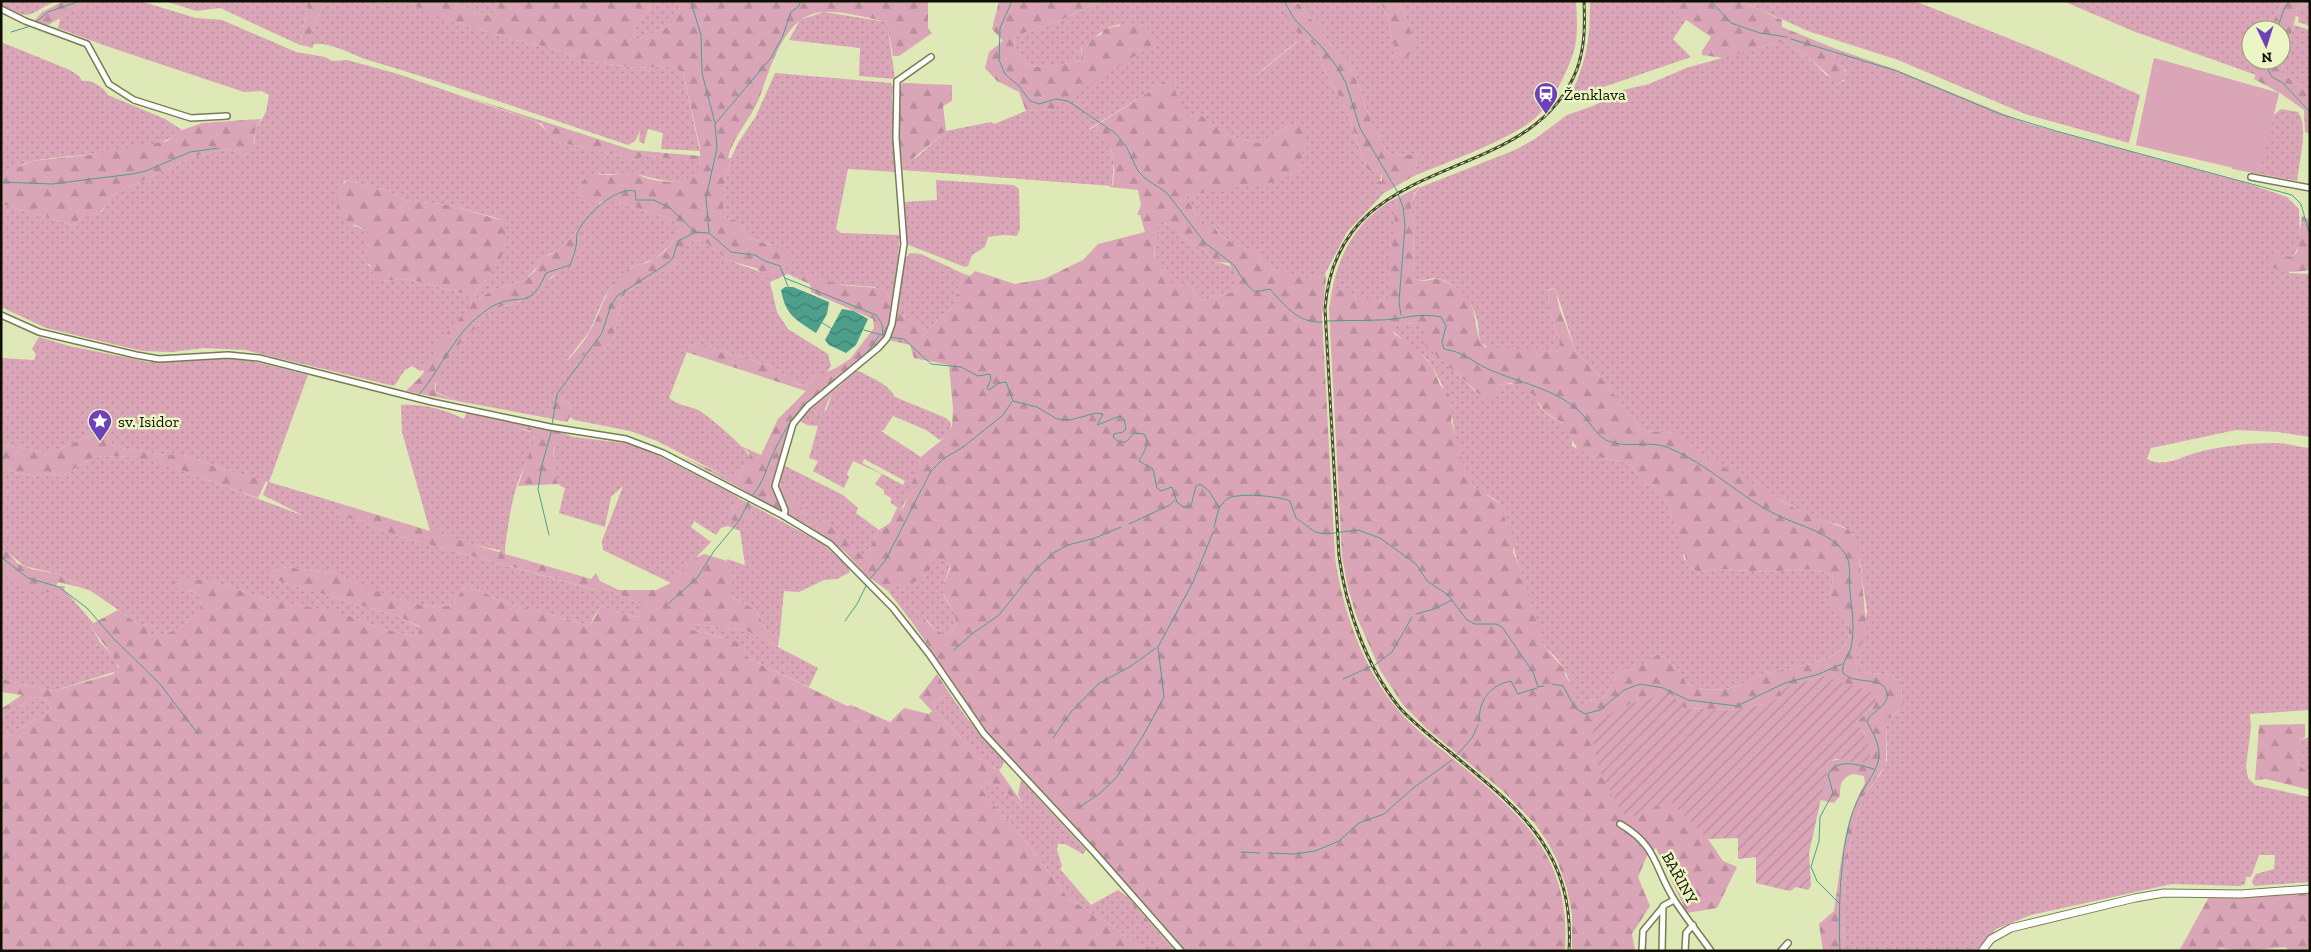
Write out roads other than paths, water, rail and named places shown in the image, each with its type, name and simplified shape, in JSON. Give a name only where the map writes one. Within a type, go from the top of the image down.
[{"type":"main road","points":[[1982,951],[1991,939],[2011,928],[2135,898],[2164,893],[2241,894],[2310,889]]},
{"type":"street","points":[[1,9],[25,21],[87,44],[109,84],[134,100],[191,118],[227,116]]},
{"type":"street","points":[[784,516],[785,510],[775,486],[793,424],[808,406],[878,348],[887,338],[892,324],[904,244],[896,138],[898,81],[931,57]]},
{"type":"street","points":[[2251,177],[2310,188]]},
{"type":"street","points":[[1,315],[39,332],[136,356],[159,359],[228,354],[259,358],[432,402],[550,427],[626,438],[657,450],[784,516],[830,544],[893,608],[984,734],[1094,852],[1181,951]]},
{"type":"street","name":"BAŘINY","points":[[1620,824],[1638,835],[1651,851],[1674,900],[1711,951]]},
{"type":"street","points":[[1642,951],[1643,931],[1663,906],[1674,900]]},
{"type":"street","points":[[1662,951],[1663,906]]},
{"type":"street","points":[[1685,951],[1686,933],[1693,925]]},
{"type":"street","points":[[1781,951],[1788,942]]},
{"type":"water","points":[[785,287],[793,287],[829,302],[827,314],[816,333],[792,316],[783,299],[781,290]]},
{"type":"water","points":[[842,309],[854,311],[868,319],[856,345],[846,353],[829,345],[825,340]]},
{"type":"waterway","points":[[36,22],[48,12],[80,1]]},
{"type":"waterway","points":[[709,232],[706,198],[717,148],[715,124],[770,59],[782,38],[791,12],[798,7],[801,1]]},
{"type":"waterway","points":[[1012,1],[1000,28],[999,60],[1005,74],[1019,86],[1030,101],[1039,104],[1056,99],[1068,101],[1115,133],[1126,146],[1138,171],[1146,179],[1167,193],[1205,243],[1234,265],[1246,284],[1255,292],[1270,289],[1299,317],[1314,322],[1322,322]]},
{"type":"waterway","points":[[1284,1],[1295,20],[1321,46],[1337,67],[1346,83],[1360,128],[1397,191],[1403,207],[1405,225],[1399,302],[1401,315]]},
{"type":"waterway","points":[[1711,1],[1731,23],[1760,33],[1787,37]]},
{"type":"waterway","points":[[2280,20],[2289,1]]},
{"type":"waterway","points":[[691,2],[701,35],[702,73],[715,123]]},
{"type":"waterway","points":[[11,32],[31,26]]},
{"type":"waterway","points":[[1791,39],[1897,71],[2000,114],[2292,195],[2301,204],[2310,236]]},
{"type":"waterway","points":[[2268,70],[2272,77],[2283,83],[2310,112]]},
{"type":"waterway","points":[[1,182],[52,184],[132,174],[146,171],[190,152],[219,148]]},
{"type":"waterway","points":[[418,396],[473,321],[487,310],[504,301],[530,297],[535,293],[546,273],[570,265],[576,249],[577,234],[580,227],[601,204],[619,193],[635,191],[636,200],[654,200],[670,208],[695,232],[709,233],[731,252],[755,255],[780,266],[789,289]]},
{"type":"waterway","points":[[552,425],[557,394],[602,333],[610,308],[617,296],[668,263],[673,258],[678,241],[694,233]]},
{"type":"waterway","points":[[785,278],[876,315],[882,324],[883,335]]},
{"type":"waterway","points":[[1327,321],[1387,320],[1424,315],[1441,317],[1446,326],[1442,342],[1444,349],[1457,352],[1488,369],[1559,397],[1580,412],[1606,440],[1621,444],[1661,445],[1684,455],[1765,509],[1822,534],[1838,545],[1844,552],[1849,566],[1853,627],[1851,648],[1844,663],[1843,673],[1854,679],[1878,683],[1883,686],[1887,695],[1884,704],[1872,714],[1867,722],[1877,743],[1879,758],[1875,770],[1855,806],[1846,838],[1841,877],[1840,951]]},
{"type":"waterway","points":[[821,322],[832,329]]},
{"type":"waterway","points":[[864,330],[886,336]]},
{"type":"waterway","points":[[864,357],[879,336]]},
{"type":"waterway","points":[[890,337],[904,339],[931,364],[961,367],[978,376],[990,374],[991,379],[987,388],[989,390],[999,383],[1006,382],[1013,401],[1037,407],[1057,419],[1070,420],[1096,413],[1103,414],[1097,425],[1120,416],[1124,419],[1126,429],[1123,432],[1114,434],[1113,437],[1119,442],[1126,442],[1134,433],[1144,434],[1147,444],[1139,461],[1153,469],[1157,488],[1161,491],[1172,487],[1177,502],[1183,507],[1191,506],[1196,486],[1200,484],[1209,491],[1219,507],[1232,497],[1258,496],[1277,498],[1290,501],[1296,518],[1315,532],[1326,534],[1358,530],[1380,538],[1416,564],[1427,581],[1448,595],[1467,620],[1475,624],[1496,624],[1502,627],[1533,672],[1538,687],[1544,686]]},
{"type":"waterway","points":[[751,497],[760,485],[778,444],[789,425],[802,408],[819,394]]},
{"type":"waterway","points":[[869,580],[885,561],[931,471],[943,459],[963,447],[1002,416],[1012,402]]},
{"type":"waterway","points":[[549,535],[538,489],[542,465],[552,429]]},
{"type":"waterway","points":[[1129,524],[1170,505],[1175,500]]},
{"type":"waterway","points":[[669,603],[697,578],[714,551],[739,521],[749,501]]},
{"type":"waterway","points":[[1214,527],[1219,508]]},
{"type":"waterway","points":[[954,650],[972,634],[999,615],[1034,571],[1055,552],[1068,545],[1095,538],[1121,527]]},
{"type":"waterway","points":[[1078,808],[1099,794],[1116,778],[1143,736],[1164,697],[1158,647],[1193,582],[1213,532]]},
{"type":"waterway","points":[[1,557],[28,578],[59,587],[87,608],[113,638],[160,684],[198,734]]},
{"type":"waterway","points":[[845,621],[857,604],[867,584]]},
{"type":"waterway","points":[[1416,614],[1434,609],[1452,600]]},
{"type":"waterway","points":[[1375,665],[1392,652],[1412,617]]},
{"type":"waterway","points":[[1053,738],[1071,712],[1098,684],[1131,666],[1156,648]]},
{"type":"waterway","points":[[1552,684],[1563,686],[1575,708],[1585,714],[1600,710],[1624,690],[1640,684],[1663,688],[1688,700],[1737,706],[1785,683],[1819,674],[1842,664]]},
{"type":"waterway","points":[[1343,679],[1372,666]]},
{"type":"waterway","points":[[1479,721],[1481,706],[1484,700],[1497,686],[1511,681],[1518,694],[1537,688]]},
{"type":"waterway","points":[[1456,756],[1472,738],[1478,725]]},
{"type":"waterway","points":[[1268,853],[1294,854],[1315,851],[1339,841],[1359,823],[1384,814],[1412,789],[1452,760]]},
{"type":"waterway","points":[[1839,903],[1817,881],[1811,867],[1819,841],[1820,817],[1833,793],[1828,775],[1832,769],[1842,764],[1855,764],[1874,769]]},
{"type":"waterway","points":[[1241,852],[1260,853]]},
{"type":"railway","points":[[1569,951],[1568,916],[1563,886],[1552,859],[1538,836],[1520,814],[1499,794],[1417,725],[1399,707],[1387,691],[1359,636],[1352,616],[1339,556],[1325,309],[1337,257],[1363,220],[1398,193],[1480,156],[1519,135],[1553,108],[1580,61],[1584,35],[1584,1]]},
{"type":"place","name":"Ženklava","points":[[1546,115]]},
{"type":"place","name":"sv. Isidor","points":[[100,442]]}]
